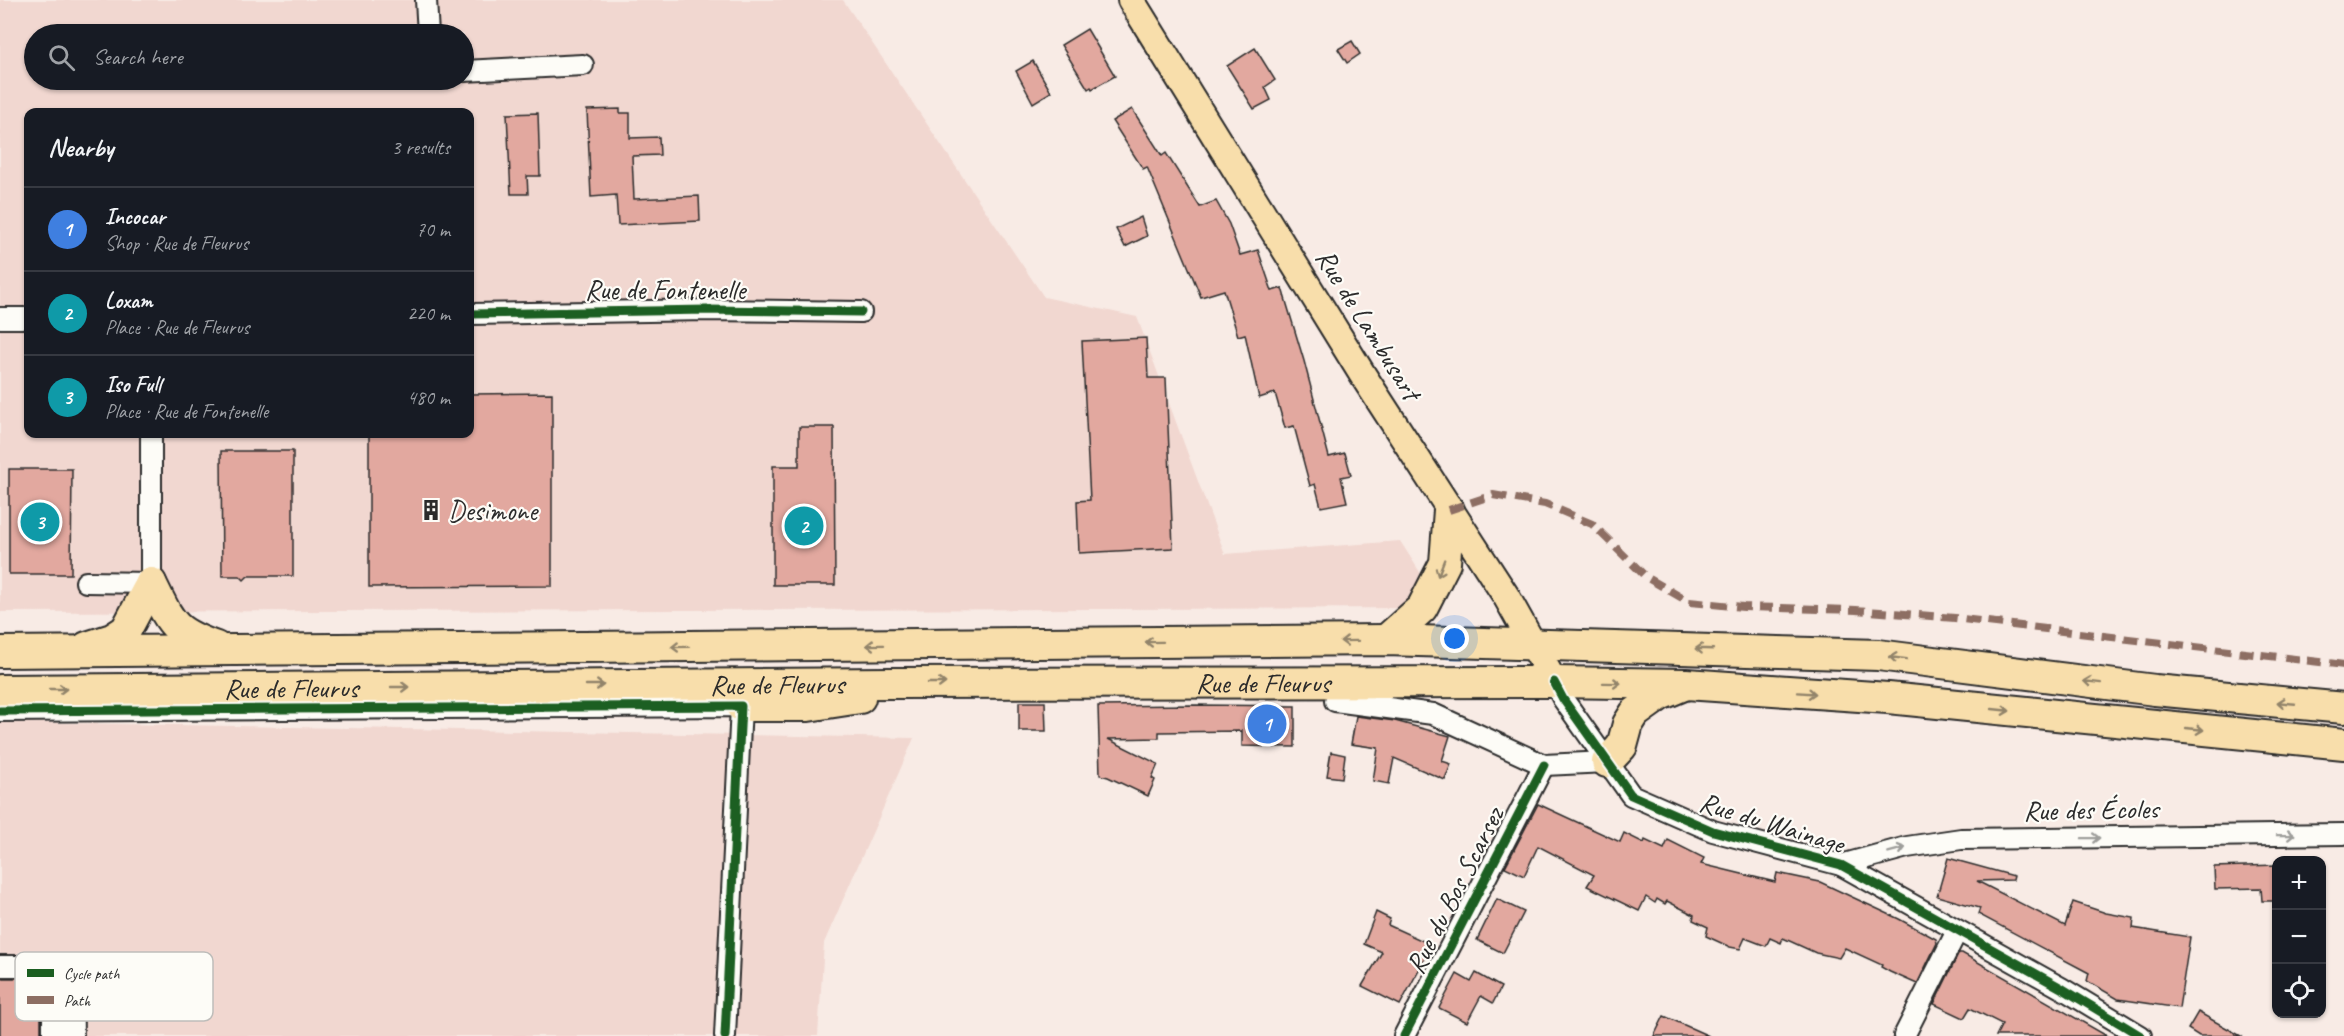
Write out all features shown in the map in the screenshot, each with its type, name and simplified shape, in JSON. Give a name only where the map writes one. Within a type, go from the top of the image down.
[{"type":"highway","points":[[1386,640],[1422,608],[1445,563],[1449,510]]},
{"type":"highway","points":[[151,583],[166,614],[178,630],[192,638],[227,651]]},
{"type":"highway","points":[[75,651],[112,639],[126,630],[151,583]]},
{"type":"highway","name":"Rue de Fleurus","points":[[0,652],[1386,640],[1878,655],[2156,690],[2344,708]]},
{"type":"highway","name":"Rue de Fleurus","points":[[0,690],[891,683],[1554,682],[1686,684],[1888,698],[2344,744]]},
{"type":"highway","points":[[741,706],[808,706],[862,698],[891,683]]},
{"type":"highway","points":[[1607,762],[1622,746],[1628,724],[1635,713],[1660,695],[1686,684]]},
{"type":"main road","name":"Rue de Lambusart","points":[[1131,0],[1449,510],[1506,596],[1554,682]]},
{"type":"street","points":[[426,0],[427,24]]},
{"type":"street","points":[[474,70],[583,65]]},
{"type":"street","name":"Rue de Fontenelle","points":[[474,314],[707,310],[861,312]]},
{"type":"street","points":[[0,318],[24,318]]},
{"type":"street","points":[[86,582],[151,583],[151,438]]},
{"type":"street","name":"Rue du Wainage","points":[[1554,682],[1631,795],[1713,831],[1841,865],[2063,989],[2141,1036]]},
{"type":"street","name":"Rue de Fleurus","points":[[1335,701],[1433,714],[1544,765],[1607,762]]},
{"type":"street","points":[[0,711],[741,706],[725,1036]]},
{"type":"street","name":"Rue du Bos Scarsez","points":[[1404,1036],[1544,765]]},
{"type":"street","name":"Rue des Écoles","points":[[1841,865],[1907,847],[1961,839],[2344,834]]},
{"type":"street","points":[[1904,1036],[1957,931]]},
{"type":"street","points":[[73,1021],[73,1036]]},
{"type":"shaded area","points":[[0,0],[843,0],[1044,297],[1137,317],[1225,554],[1400,541],[1443,608],[0,612]]},
{"type":"shaded area","points":[[0,722],[914,738],[824,943],[818,1036],[0,1036]]},
{"type":"building","points":[[1087,29],[1115,76],[1092,89],[1091,87],[1088,89],[1061,45]]},
{"type":"building","points":[[1352,41],[1360,54],[1347,63],[1338,49]]},
{"type":"building","points":[[1255,48],[1275,80],[1265,87],[1271,100],[1254,109],[1227,66]]},
{"type":"building","points":[[1033,61],[1051,92],[1033,103],[1016,71]]},
{"type":"building","points":[[620,109],[620,113],[630,113],[630,138],[659,137],[660,155],[632,156],[634,199],[699,196],[700,221],[618,225],[616,195],[591,197],[587,110]]},
{"type":"building","points":[[1132,109],[1162,156],[1166,153],[1200,207],[1216,201],[1229,224],[1240,255],[1258,250],[1272,291],[1282,288],[1329,457],[1345,453],[1351,475],[1341,477],[1347,502],[1321,507],[1315,484],[1310,486],[1294,426],[1285,428],[1275,393],[1259,398],[1245,334],[1238,336],[1224,290],[1201,297],[1147,167],[1143,169],[1112,121]]},
{"type":"building","points":[[538,113],[540,176],[527,176],[528,194],[511,194],[507,114]]},
{"type":"building","points":[[1141,217],[1147,236],[1125,247],[1116,229]]},
{"type":"building","points":[[1146,338],[1148,378],[1166,378],[1173,548],[1079,553],[1077,501],[1090,500],[1082,341]]},
{"type":"building","name":"Desimone","points":[[552,393],[552,586],[369,587],[369,438],[474,438],[474,394]]},
{"type":"building","points":[[799,427],[834,427],[835,585],[773,585],[773,466],[799,466]]},
{"type":"building","points":[[221,451],[293,451],[293,576],[248,576],[244,580],[240,576],[222,576]]},
{"type":"building","points":[[9,469],[72,469],[71,574],[9,574]]},
{"type":"building","points":[[1019,702],[1045,702],[1046,731],[1019,731]]},
{"type":"building","points":[[1098,706],[1295,706],[1295,747],[1242,746],[1242,731],[1159,732],[1159,738],[1108,739],[1158,764],[1152,778],[1155,780],[1148,796],[1100,775]]},
{"type":"building","points":[[1356,716],[1395,721],[1450,736],[1442,761],[1451,764],[1445,780],[1394,758],[1389,784],[1373,781],[1378,748],[1351,744]]},
{"type":"building","points":[[1331,752],[1345,755],[1342,778],[1327,776]]},
{"type":"building","points":[[1538,804],[1620,842],[1624,833],[1644,843],[1645,840],[1664,849],[1668,840],[1704,858],[1701,864],[1775,882],[1777,873],[1820,882],[1899,919],[1936,939],[1937,943],[1917,984],[1845,948],[1839,958],[1816,953],[1783,938],[1781,943],[1770,938],[1766,946],[1745,938],[1740,949],[1730,947],[1706,936],[1708,927],[1693,920],[1694,915],[1667,901],[1665,904],[1657,899],[1655,903],[1646,897],[1639,911],[1587,886],[1594,875],[1538,846],[1524,876],[1505,867]]},
{"type":"building","points":[[1948,858],[2014,876],[2013,880],[1977,881],[2065,926],[2073,902],[2106,913],[2134,918],[2133,928],[2190,937],[2179,1008],[2118,999],[2087,981],[2089,973],[1978,914],[1980,908],[1937,896]]},
{"type":"building","points":[[2272,865],[2272,901],[2262,901],[2261,888],[2215,889],[2214,867]]},
{"type":"building","points":[[1497,899],[1524,912],[1503,953],[1477,940]]},
{"type":"building","points":[[1376,912],[1390,919],[1388,925],[1432,945],[1400,1005],[1362,986],[1382,952],[1364,944]]},
{"type":"building","points":[[1959,953],[2107,1036],[1996,1036],[2002,1024],[1970,1008],[1964,1018],[1934,1004]]},
{"type":"building","points":[[1476,973],[1501,987],[1493,1003],[1481,996],[1467,1022],[1439,1008],[1457,974],[1471,982]]},
{"type":"building","points":[[0,978],[15,978],[15,1021],[41,1021],[41,1036],[0,1036]]},
{"type":"building","points":[[2198,1012],[2241,1036],[2199,1036],[2188,1029]]},
{"type":"building","points":[[1664,1016],[1709,1036],[1654,1036]]},
{"type":"marked path","points":[[1449,510],[1493,495],[1545,504],[1592,524],[1646,577],[1689,602],[1744,607],[1856,610],[1955,618],[2344,665]]},
{"type":"cycle path","points":[[474,314],[707,310],[861,312]]},
{"type":"cycle path","points":[[1554,682],[1563,699],[1631,795],[1713,831],[1841,865],[2063,989],[2141,1036]]},
{"type":"cycle path","points":[[0,711],[741,706],[725,1036]]},
{"type":"cycle path","points":[[1404,1036],[1544,765]]},
{"type":"place","name":"Desimone","points":[[431,510]]},
{"type":"place","name":"Iso Full","points":[[40,522]]},
{"type":"place","name":"Loxam","points":[[804,526]]},
{"type":"place","name":"Incocar","points":[[1267,724]]}]
